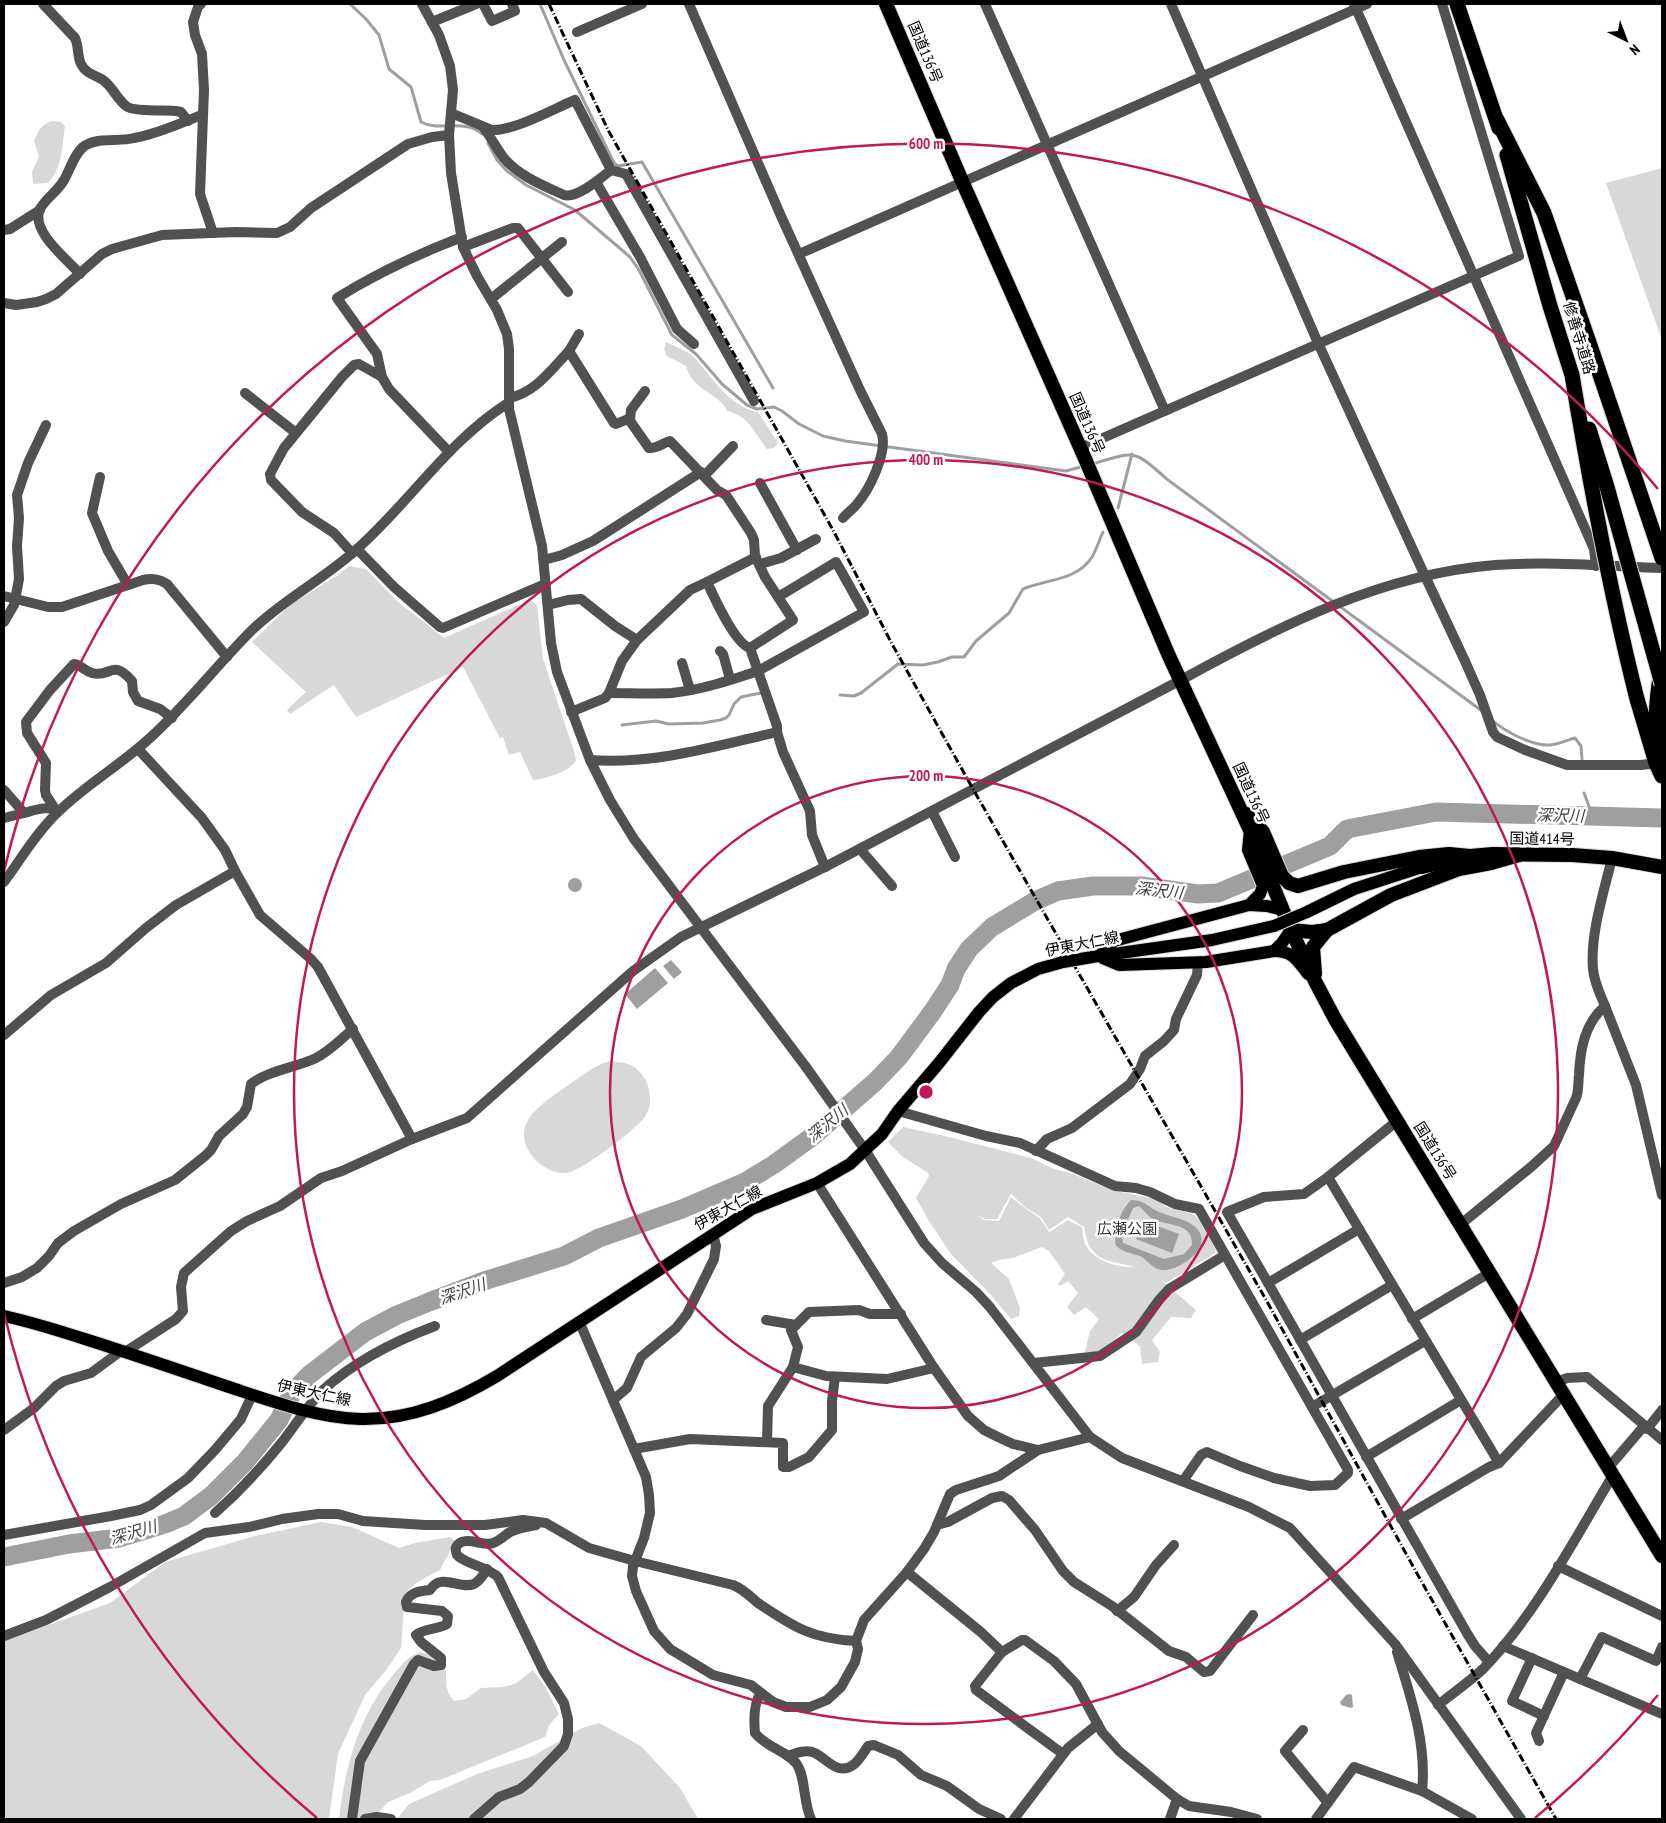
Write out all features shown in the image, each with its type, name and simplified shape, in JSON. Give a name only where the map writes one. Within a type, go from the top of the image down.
[{"type":"highway","name":"国道136号","points":[[886,4],[1181,680],[1238,804],[1263,832],[1255,839],[1291,930],[1316,983],[1335,1019],[1491,1272],[1662,1556]]},
{"type":"highway","name":"修善寺道路","points":[[1457,4],[1497,120],[1550,306],[1607,487],[1662,684]]},
{"type":"highway","points":[[1497,120],[1544,213],[1662,558]]},
{"type":"highway","points":[[1572,375],[1594,503],[1619,627],[1636,699],[1660,767]]},
{"type":"highway","points":[[1660,767],[1655,709],[1662,662]]},
{"type":"highway","points":[[1272,881],[1298,886],[1344,872],[1419,857],[1449,854],[1470,856]]},
{"type":"highway","name":"国道414号","points":[[1422,867],[1470,856],[1493,854],[1572,855],[1612,858],[1662,867]]},
{"type":"highway","points":[[1291,930],[1312,932],[1327,930],[1391,895],[1459,869],[1519,855]]},
{"type":"highway","points":[[1316,983],[1314,947],[1327,930]]},
{"type":"main road","name":"伊東大仁線","points":[[4,1316],[50,1328],[258,1397],[305,1409],[361,1419],[395,1416],[434,1408],[470,1392],[752,1209],[817,1183],[850,1164],[882,1134],[898,1111],[979,1012],[993,997],[1011,983],[1031,973],[1063,962],[1212,940],[1274,926],[1354,889],[1422,867]]},
{"type":"main road","points":[[1249,905],[1272,881]]},
{"type":"main road","points":[[1283,910],[1267,906],[1249,905],[1114,941],[1098,956],[1119,965],[1198,962],[1285,951],[1295,957],[1316,983]]},
{"type":"main road","points":[[1274,951],[1291,930]]},
{"type":"street","points":[[43,4],[75,38],[78,44],[80,60],[85,70],[105,81],[125,106],[132,109],[176,110],[181,112],[188,121]]},
{"type":"street","points":[[201,4],[196,11],[193,22],[194,35],[202,54],[200,194],[213,233]]},
{"type":"street","points":[[422,4],[445,50],[450,66],[453,90],[450,125],[451,173],[462,242],[477,276],[503,322],[507,334],[509,401],[544,560],[551,643],[557,672],[590,760],[610,800],[634,839],[826,1094],[924,1243],[942,1263],[976,1292],[989,1306],[1090,1437],[1122,1458],[1249,1507],[1290,1528],[1395,1644],[1521,1819]]},
{"type":"street","points":[[432,22],[476,4]]},
{"type":"street","points":[[483,4],[492,21],[515,11],[512,4]]},
{"type":"street","points":[[577,32],[642,4]]},
{"type":"street","points":[[689,4],[860,390],[879,426],[882,440],[880,458],[868,487],[857,504],[843,518]]},
{"type":"street","points":[[985,4],[1165,411]]},
{"type":"street","points":[[1171,4],[1318,343],[1464,659],[1489,724],[1497,737],[1567,765],[1641,765],[1660,767]]},
{"type":"street","points":[[799,254],[1355,6],[1367,4]]},
{"type":"street","points":[[1082,453],[1165,411],[1518,256],[1442,4]]},
{"type":"street","points":[[1355,6],[1594,549],[1596,566]]},
{"type":"street","points":[[4,303],[16,305],[46,299],[56,294],[102,254],[162,235],[276,233],[290,227],[311,208],[408,144],[432,137],[450,125],[482,126],[492,130],[513,127],[575,100],[612,170],[626,174],[754,401]]},
{"type":"street","points":[[80,274],[44,234],[38,221],[40,210],[48,198],[62,184],[80,149],[98,141],[120,141],[136,138],[202,115]]},
{"type":"street","points":[[482,126],[508,162],[536,183],[569,196],[596,182],[612,170]]},
{"type":"street","points":[[596,182],[640,257],[677,329],[694,344]]},
{"type":"street","points":[[4,230],[40,210]]},
{"type":"street","points":[[449,452],[434,434],[389,389],[382,377],[377,354],[337,298],[364,281],[407,259],[513,228],[518,228],[568,292]]},
{"type":"street","points":[[491,299],[562,242]]},
{"type":"street","points":[[4,882],[57,810],[138,749],[172,718],[253,630],[285,602],[355,551],[449,452],[509,401],[530,390],[569,351],[578,334]]},
{"type":"street","points":[[569,351],[614,424],[630,420]]},
{"type":"street","points":[[382,377],[359,364],[354,365],[296,433],[278,457],[269,477],[302,512],[334,533],[440,627],[443,628],[545,584]]},
{"type":"street","points":[[645,391],[632,410],[630,420],[649,448],[664,442],[670,442],[717,490],[726,495],[746,524],[754,540],[758,561],[765,577],[793,620],[750,648]]},
{"type":"street","points":[[245,392],[296,433]]},
{"type":"street","points":[[4,622],[11,612],[16,599],[19,579],[17,495],[28,463],[46,425]]},
{"type":"street","points":[[544,560],[562,555],[593,541],[702,474],[733,446]]},
{"type":"street","points":[[100,477],[92,513],[108,550],[128,585]]},
{"type":"street","points":[[760,483],[797,550]]},
{"type":"street","points":[[571,712],[602,700],[609,693],[622,661],[637,640],[690,590],[758,561],[769,563],[816,539]]},
{"type":"street","points":[[609,693],[670,693],[690,690],[758,671],[864,612],[836,562],[778,597]]},
{"type":"street","points":[[4,1430],[34,1408],[64,1380],[91,1373],[176,1319],[183,1311],[181,1287],[184,1273],[231,1231],[247,1221],[280,1206],[322,1178],[342,1171],[412,1139],[467,1118],[651,956],[699,927],[770,895],[860,849],[1251,642],[1292,622],[1382,588],[1425,576],[1496,565],[1662,568]]},
{"type":"street","points":[[4,596],[48,607],[62,607],[153,578],[167,584],[227,657]]},
{"type":"street","points":[[707,582],[736,634],[750,648],[783,752],[810,811],[810,827],[814,842],[825,867]]},
{"type":"street","points":[[548,605],[581,599],[615,626],[637,640]]},
{"type":"street","points":[[720,651],[723,654],[730,679]]},
{"type":"street","points":[[682,662],[690,690]]},
{"type":"street","points":[[57,810],[46,795],[46,763],[27,733],[26,722],[50,690],[74,664],[78,664],[90,672],[96,673],[116,669],[122,670],[132,681],[133,692],[138,701],[160,709],[172,718]]},
{"type":"street","points":[[590,760],[644,760],[777,732]]},
{"type":"street","points":[[138,749],[202,818],[225,850],[260,915],[318,967],[412,1139]]},
{"type":"street","points":[[4,790],[24,813]]},
{"type":"street","points":[[4,818],[46,808],[57,810]]},
{"type":"street","points":[[932,811],[955,857]]},
{"type":"street","points":[[860,849],[892,886]]},
{"type":"street","points":[[1612,858],[1596,926],[1593,956],[1595,981],[1636,1085],[1662,1196]]},
{"type":"street","points":[[4,1035],[51,995],[106,963],[176,905],[235,871]]},
{"type":"street","points":[[1036,1150],[1047,1139],[1072,1128],[1130,1084],[1140,1069],[1145,1056],[1164,1041],[1174,1030],[1176,1019],[1197,975],[1198,962]]},
{"type":"street","points":[[1461,1224],[1554,1146],[1579,1091],[1579,1065],[1587,1029],[1597,1013],[1605,1006]]},
{"type":"street","points":[[4,1283],[22,1277],[37,1268],[58,1243],[74,1230],[121,1204],[175,1180],[206,1156],[219,1136],[244,1114],[249,1101],[251,1084],[261,1078],[316,1058],[353,1029]]},
{"type":"street","points":[[898,1111],[986,1136],[1020,1143],[1115,1186],[1143,1190],[1176,1204],[1199,1209],[1348,1473],[1335,1485],[1310,1486],[1240,1466],[1207,1452],[1201,1455],[1183,1481]]},
{"type":"street","points":[[1397,1121],[1304,1194],[1264,1197],[1227,1212],[1468,1635],[1488,1662]]},
{"type":"street","points":[[1328,1177],[1499,1463]]},
{"type":"street","points":[[817,1183],[961,1408],[974,1423],[984,1430],[1014,1444],[1038,1450]]},
{"type":"street","points":[[1268,1283],[1359,1229]]},
{"type":"street","points":[[613,1400],[626,1388],[641,1357],[676,1328],[687,1314],[714,1259],[716,1246],[713,1234]]},
{"type":"street","points":[[1034,1363],[1100,1356],[1136,1332],[1159,1300],[1170,1289],[1226,1255]]},
{"type":"street","points":[[1412,1319],[1491,1272]]},
{"type":"street","points":[[1300,1340],[1392,1285]]},
{"type":"street","points":[[767,1442],[768,1406],[793,1367],[798,1347],[791,1330],[809,1312],[859,1310],[870,1314],[901,1314]]},
{"type":"street","points":[[766,1320],[796,1325]]},
{"type":"street","points":[[579,1321],[646,1477],[650,1495],[650,1513],[632,1576],[636,1591],[649,1621],[661,1641],[681,1656],[713,1676],[751,1686],[773,1702],[786,1707],[820,1705],[841,1687],[855,1662],[858,1649],[856,1641],[864,1620],[924,1549],[952,1492],[999,1476],[1038,1450],[1090,1437]]},
{"type":"street","points":[[215,1513],[255,1475],[305,1409],[324,1390],[346,1372],[382,1349],[435,1326]]},
{"type":"street","points":[[1312,1407],[1425,1342]]},
{"type":"street","points":[[793,1367],[835,1377],[887,1379],[934,1368]]},
{"type":"street","points":[[634,1449],[690,1439],[783,1443],[783,1467],[789,1467],[809,1457],[832,1430],[832,1401],[835,1377]]},
{"type":"street","points":[[1401,1519],[1488,1467],[1499,1463],[1567,1378],[1588,1377],[1662,1440]]},
{"type":"street","points":[[4,1535],[121,1514],[140,1510],[151,1505],[188,1478],[242,1419],[258,1397]]},
{"type":"street","points":[[1366,1457],[1461,1400]]},
{"type":"street","points":[[1438,1705],[1475,1675],[1503,1646],[1535,1603],[1558,1566],[1611,1471],[1645,1427],[1662,1410]]},
{"type":"street","points":[[937,1525],[948,1522],[992,1498],[998,1496],[1006,1498],[1036,1530],[1068,1577],[1117,1611],[1169,1651],[1186,1657],[1206,1673],[1210,1671],[1253,1615]]},
{"type":"street","points":[[4,1636],[46,1620],[110,1587],[197,1537],[214,1531],[249,1528],[282,1519],[318,1514],[338,1514],[363,1521],[425,1525],[485,1525],[523,1520],[546,1523],[589,1548],[733,1584],[772,1612],[806,1632],[836,1640],[856,1641]]},
{"type":"street","points":[[474,1819],[499,1797],[520,1790],[564,1746],[568,1734],[568,1719],[564,1703],[544,1672],[498,1577],[458,1556],[456,1548],[459,1544],[466,1541],[491,1544],[511,1532],[546,1523]]},
{"type":"street","points":[[1117,1611],[1134,1597],[1156,1565],[1174,1545]]},
{"type":"street","points":[[1558,1566],[1662,1616]]},
{"type":"street","points":[[352,1819],[360,1761],[414,1664],[418,1660],[434,1666],[440,1667],[441,1665],[441,1658],[421,1642],[416,1635],[419,1632],[442,1627],[447,1624],[448,1616],[442,1610],[407,1607],[406,1602],[408,1598],[414,1593],[430,1590],[432,1586],[439,1582],[450,1581],[466,1585],[472,1584],[478,1581],[487,1570]]},
{"type":"street","points":[[906,1572],[982,1633],[1002,1652]]},
{"type":"street","points":[[1580,1679],[1602,1637],[1656,1661],[1662,1647]]},
{"type":"street","points":[[1063,1754],[975,1688],[1002,1652],[1022,1640],[1029,1642],[1054,1661],[1076,1684],[1105,1736],[1119,1751],[1177,1799],[1189,1806],[1231,1812],[1257,1819]]},
{"type":"street","points":[[1395,1644],[1418,1727],[1423,1782],[1422,1791]]},
{"type":"street","points":[[1503,1646],[1662,1714]]},
{"type":"street","points":[[1532,1658],[1512,1701],[1544,1716]]},
{"type":"street","points":[[1539,1741],[1536,1733],[1564,1672]]},
{"type":"street","points":[[761,1693],[756,1706],[755,1734],[797,1764],[811,1819]]},
{"type":"street","points":[[1014,1819],[1063,1754],[1079,1738],[1098,1724]]},
{"type":"street","points":[[1303,1730],[1285,1751],[1328,1803]]},
{"type":"street","points":[[788,1756],[795,1753],[813,1752],[834,1767],[846,1768],[853,1766],[868,1746],[874,1745],[898,1755],[921,1775],[947,1786],[979,1809],[1001,1819]]},
{"type":"street","points":[[1316,1819],[1354,1767],[1422,1791],[1472,1819]]},
{"type":"street","points":[[1170,1819],[1177,1799]]},
{"type":"street","points":[[365,1819],[377,1817],[391,1819]]},
{"type":"green space","points":[[52,121],[61,122],[65,126],[57,170],[48,183],[33,184],[32,172],[39,156],[34,141],[39,130],[45,124]]},
{"type":"green space","points":[[1662,168],[1662,340],[1606,183]]},
{"type":"green space","points":[[666,342],[694,357],[730,398],[748,409],[758,412],[778,443],[774,448],[767,449],[746,421],[735,413],[727,411],[719,400],[700,387],[689,375],[686,366],[667,356],[664,349]]},
{"type":"green space","points":[[349,566],[366,569],[397,601],[444,638],[530,600],[537,605],[543,659],[574,751],[576,760],[573,764],[557,774],[533,780],[520,752],[509,755],[503,737],[500,738],[463,667],[356,717],[334,685],[290,714],[287,710],[306,692],[252,642],[291,604]]},
{"type":"green space","points":[[609,1061],[628,1064],[635,1068],[645,1079],[650,1093],[649,1108],[646,1115],[622,1139],[584,1165],[567,1173],[553,1171],[544,1167],[533,1157],[526,1145],[524,1134],[531,1116],[539,1107],[582,1075]]},
{"type":"green space","name":"広瀬公園","points":[[903,1127],[949,1137],[1031,1158],[1054,1169],[1073,1174],[1112,1190],[1155,1199],[1169,1208],[1191,1213],[1198,1218],[1216,1247],[1215,1253],[1166,1283],[1161,1280],[1196,1310],[1191,1318],[1171,1317],[1152,1340],[1160,1352],[1158,1362],[1142,1364],[1140,1346],[1122,1333],[1099,1352],[1085,1352],[1090,1331],[1099,1319],[1086,1307],[1074,1315],[1067,1307],[1078,1293],[1068,1281],[1060,1286],[1058,1284],[1065,1274],[1049,1251],[1042,1247],[1013,1258],[991,1263],[1009,1279],[1020,1308],[1019,1316],[1011,1319],[990,1294],[951,1254],[929,1221],[916,1198],[929,1176],[928,1173],[903,1157],[888,1142]],"holes":[[[1011,1194],[1026,1208],[1041,1217],[1049,1230],[1068,1217],[1084,1227],[1090,1247],[1100,1258],[1135,1267],[1113,1264],[1100,1259],[1094,1255],[1085,1244],[1082,1227],[1068,1220],[1049,1232],[1040,1218],[1026,1209],[1011,1197],[999,1221],[984,1220],[977,1215],[985,1219],[997,1219]]]},
{"type":"green space","points":[[321,1522],[352,1527],[399,1548],[415,1543],[450,1537],[455,1541],[440,1570],[416,1583],[405,1593],[401,1648],[387,1669],[365,1695],[338,1754],[329,1819],[4,1819],[4,1641],[110,1603],[165,1562],[255,1536]]},
{"type":"green space","points":[[420,1652],[431,1655],[446,1670],[446,1683],[451,1698],[454,1701],[466,1699],[481,1688],[515,1684],[533,1670],[546,1688],[559,1714],[549,1725],[545,1737],[440,1780],[430,1781],[410,1793],[388,1802],[378,1813],[380,1819],[339,1819],[350,1761],[371,1706],[408,1658]]},
{"type":"green space","points":[[599,1723],[641,1746],[680,1788],[698,1819],[397,1819],[409,1804],[477,1774],[533,1756],[582,1728]]},
{"type":"shaded area","points":[[575,878],[580,880],[582,885],[580,890],[575,892],[570,890],[568,885],[570,880]]},
{"type":"shaded area","points":[[671,960],[682,972],[674,979],[663,966]]},
{"type":"shaded area","points":[[655,968],[668,983],[637,1009],[625,994]]},
{"type":"shaded area","points":[[1131,1200],[1140,1201],[1158,1211],[1194,1226],[1200,1233],[1201,1241],[1199,1248],[1194,1255],[1179,1266],[1159,1270],[1140,1256],[1119,1248],[1116,1246],[1115,1240],[1117,1228],[1121,1215]],"holes":[[[1139,1206],[1156,1220],[1183,1228],[1191,1237],[1192,1245],[1184,1254],[1164,1259],[1123,1243],[1122,1234],[1133,1208]]]},
{"type":"shaded area","points":[[1144,1221],[1179,1234],[1172,1253],[1136,1239]]},
{"type":"shaded area","points":[[1346,1695],[1352,1695],[1353,1707],[1341,1705],[1340,1702]]},
{"type":"waterway","points":[[350,4],[379,35],[389,69],[411,87],[421,122],[436,126],[468,127],[482,134]]},
{"type":"waterway","points":[[540,4],[564,60],[614,163],[618,166],[642,162],[773,388]]},
{"type":"waterway","points":[[488,143],[497,160],[507,171],[526,185],[575,210],[630,257],[639,270],[672,335],[696,354],[722,384],[747,405],[757,409],[774,407],[799,424],[823,436],[845,441],[1066,471],[1084,466]]},
{"type":"waterway","points":[[1118,508],[1132,454]]},
{"type":"waterway","points":[[1092,464],[1126,455],[1140,458],[1148,463],[1168,480],[1482,711]]},
{"type":"waterway","points":[[840,695],[854,696],[861,693],[898,664],[923,665],[952,657],[964,657],[976,641],[1009,613],[1023,589],[1070,575],[1086,565],[1094,554],[1103,532]]},
{"type":"waterway","points":[[622,725],[656,721],[669,724],[703,723],[720,720],[729,715],[734,704],[741,697],[761,693]]},
{"type":"waterway","points":[[1492,720],[1511,733],[1542,745],[1552,745],[1575,738],[1581,746],[1582,759]]},
{"type":"waterway","points":[[1584,793],[1593,817]]},
{"type":"waterway","name":"深沢川","points":[[4,1557],[69,1544],[119,1538],[184,1516],[211,1496],[245,1462],[279,1420],[292,1393],[309,1375],[365,1332],[397,1315],[429,1302],[487,1280],[564,1256],[599,1238],[682,1209],[745,1182],[773,1165],[813,1136],[875,1082],[899,1057],[933,1011],[950,985],[956,969],[969,949],[992,927],[1035,901],[1058,891],[1093,886],[1141,886],[1198,894],[1218,893],[1330,846],[1347,829],[1436,812],[1662,818]]},
{"type":"railway","points":[[549,4],[608,130],[833,530],[892,644],[1265,1298],[1415,1570],[1556,1819]]}]
